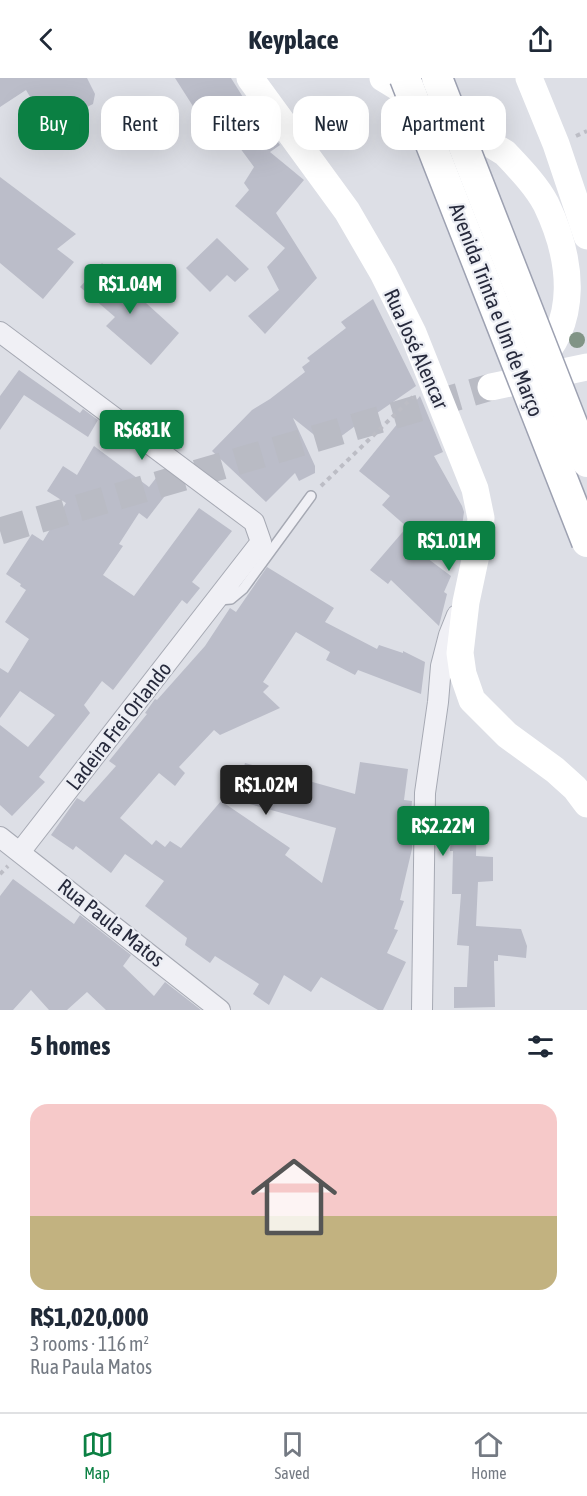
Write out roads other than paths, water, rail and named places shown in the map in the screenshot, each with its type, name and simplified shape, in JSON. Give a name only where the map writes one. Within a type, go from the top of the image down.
[{"type":"main road","name":"Avenida Trinta e Um de Março","points":[[405,78],[587,543]]},
{"type":"main road","name":"Avenida Trinta e Um de Março","points":[[437,78],[587,462]]},
{"type":"street","name":"Rua José Alencar","points":[[250,78],[346,211],[382,273],[413,333],[475,489],[481,518],[479,541],[466,602],[460,653],[463,674],[472,700]]},
{"type":"street","points":[[383,78],[505,153],[545,202],[564,250],[568,281],[565,316],[551,348],[531,368],[500,384],[587,367]]},
{"type":"street","points":[[529,78],[556,144],[587,236]]},
{"type":"street","name":"Ladeira Frei Orlando","points":[[0,333],[255,522],[261,542],[20,852]]},
{"type":"street","points":[[422,1010],[425,793],[441,666],[455,618],[466,602]]},
{"type":"street","points":[[438,702],[442,695],[449,694],[472,700],[484,715],[507,735],[555,770],[575,788],[587,804]]},
{"type":"street","name":"Rua Paula Matos","points":[[0,837],[220,1010]]},
{"type":"lane","points":[[217,600],[231,598],[243,589],[310,496]]},
{"type":"tunnel","points":[[0,531],[491,387]]}]
